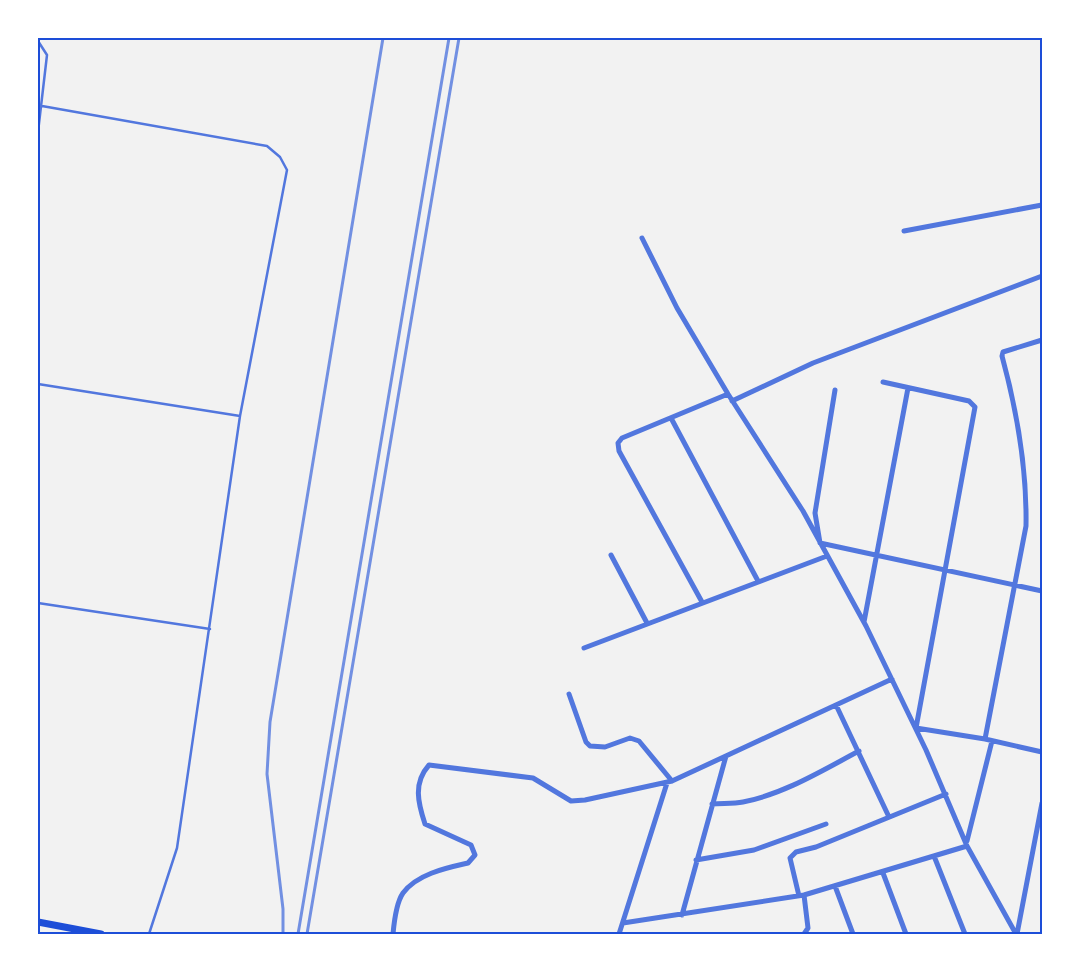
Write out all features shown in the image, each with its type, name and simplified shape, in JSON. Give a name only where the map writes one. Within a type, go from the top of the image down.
[{"type":"main road","points":[[38,922],[101,934]]},
{"type":"street","points":[[904,231],[1042,205]]},
{"type":"street","points":[[642,238],[677,308],[732,401],[803,511],[864,622],[916,728],[967,844],[1017,934]]},
{"type":"street","points":[[732,401],[813,363],[1042,276]]},
{"type":"street","points":[[985,739],[1026,526],[1027,495],[1018,422],[1002,356],[1003,352],[1008,348],[1042,340]]},
{"type":"street","points":[[883,382],[969,401],[975,407],[916,728]]},
{"type":"street","points":[[864,622],[908,388]]},
{"type":"street","points":[[820,543],[815,513],[835,390]]},
{"type":"street","points":[[702,602],[619,450],[618,442],[622,438],[728,394]]},
{"type":"street","points":[[671,418],[758,581]]},
{"type":"street","points":[[820,543],[945,572],[1042,591]]},
{"type":"street","points":[[610,555],[647,623]]},
{"type":"street","points":[[584,648],[827,556]]},
{"type":"street","points":[[393,934],[402,894],[419,880],[443,868],[468,863],[475,855],[471,845],[425,824],[418,803],[418,787],[422,773],[429,766],[533,778],[571,801],[670,782],[892,679]]},
{"type":"street","points":[[569,694],[586,742],[590,746],[605,747],[630,738],[635,739],[644,745],[670,782]]},
{"type":"street","points":[[836,705],[889,818]]},
{"type":"street","points":[[916,728],[985,739],[1042,752]]},
{"type":"street","points":[[967,844],[992,741]]},
{"type":"street","points":[[712,804],[742,803],[764,796],[794,784],[859,751]]},
{"type":"street","points":[[682,915],[726,756]]},
{"type":"street","points":[[620,934],[670,782]]},
{"type":"street","points":[[804,934],[808,928],[790,858],[792,855],[946,794]]},
{"type":"street","points":[[1017,934],[1042,803]]},
{"type":"street","points":[[696,860],[754,850],[826,824]]},
{"type":"street","points":[[624,923],[801,896],[883,873],[967,844]]},
{"type":"street","points":[[934,856],[965,934]]},
{"type":"street","points":[[883,873],[906,934]]},
{"type":"street","points":[[835,886],[853,934]]},
{"type":"lane","points":[[38,41],[47,55],[38,132]]},
{"type":"lane","points":[[42,106],[267,146],[280,157],[286,170],[240,416],[177,848],[149,934]]},
{"type":"lane","points":[[38,384],[240,416]]},
{"type":"lane","points":[[38,603],[210,629]]},
{"type":"railway","points":[[283,934],[283,909],[267,774],[270,722],[383,38]]},
{"type":"railway","points":[[298,934],[449,38]]},
{"type":"railway","points":[[307,934],[459,38]]}]
